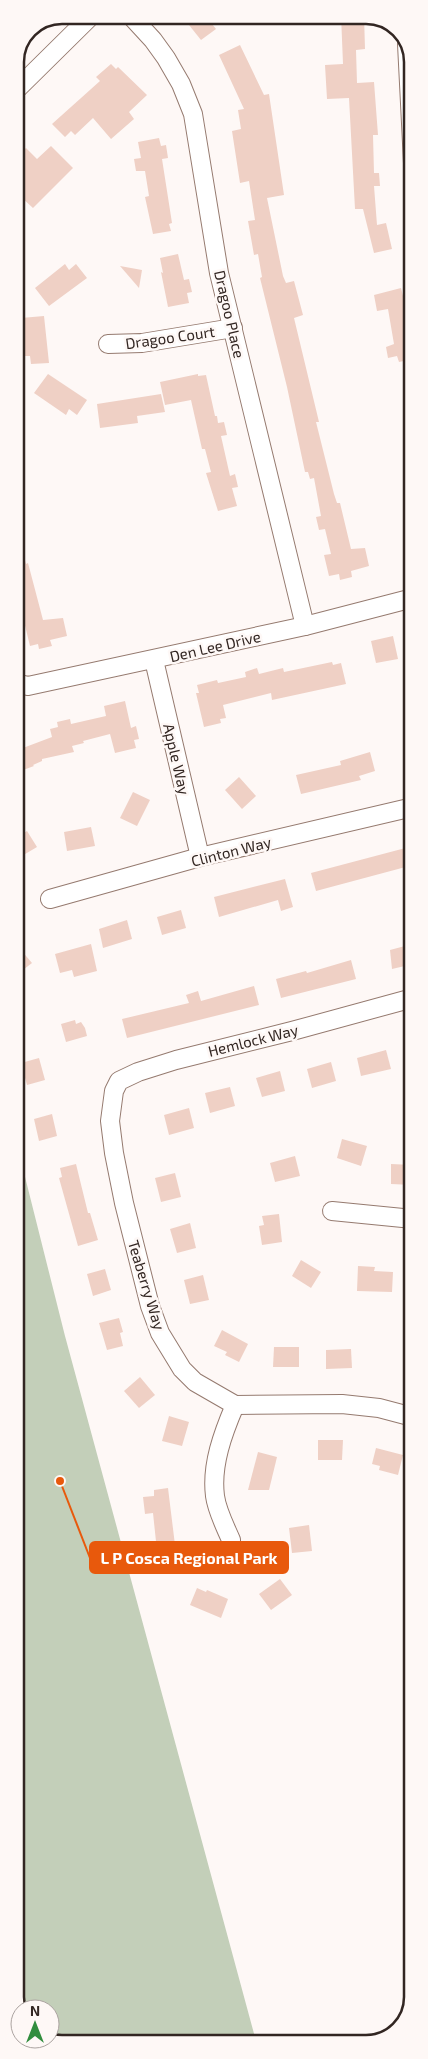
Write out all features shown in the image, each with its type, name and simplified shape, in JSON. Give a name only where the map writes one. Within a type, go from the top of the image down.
[{"type":"street","points":[[24,82],[83,24]]},
{"type":"street","name":"Dragoo Place","points":[[138,24],[166,58],[181,84],[193,114],[219,273],[305,626]]},
{"type":"street","name":"Dragoo Court","points":[[108,344],[142,344],[233,328]]},
{"type":"street","name":"Den Lee Drive","points":[[24,685],[28,686],[154,660],[305,626],[404,600]]},
{"type":"street","name":"Apple Way","points":[[154,660],[200,857]]},
{"type":"street","name":"Clinton Way","points":[[50,899],[200,857],[404,810]]},
{"type":"street","name":"Hemlock Way","points":[[112,1104],[114,1091],[119,1081],[138,1072],[176,1060],[404,1000]]},
{"type":"street","name":"Teaberry Way","points":[[112,1104],[110,1121],[124,1203],[143,1281],[160,1332],[182,1369],[195,1382],[235,1405]]},
{"type":"street","points":[[332,1211],[404,1218]]},
{"type":"street","points":[[231,1540],[220,1516],[215,1496],[215,1474],[224,1434],[235,1405],[342,1404],[379,1408],[404,1415]]},
{"type":"green space","points":[[24,1173],[65,1336],[254,2035],[60,2035],[60,1999],[24,1999]]},
{"type":"building","points":[[188,24],[212,24],[216,29],[201,40]]},
{"type":"building","points":[[341,24],[364,24],[365,49],[356,50],[357,83],[374,82],[378,135],[373,135],[374,173],[379,173],[380,186],[374,186],[377,225],[386,223],[392,249],[374,253],[363,209],[355,209],[349,98],[327,99],[325,65],[343,64]]},
{"type":"building","points":[[240,45],[264,95],[269,94],[284,195],[267,198],[283,276],[286,283],[294,281],[303,315],[294,318],[319,422],[316,422],[334,494],[337,503],[340,503],[351,549],[365,548],[369,566],[351,571],[352,577],[340,580],[339,574],[329,576],[324,555],[331,554],[325,529],[319,530],[316,517],[321,516],[314,478],[310,479],[308,472],[305,472],[287,387],[260,278],[262,277],[258,254],[254,255],[248,221],[255,220],[249,181],[240,183],[232,131],[241,129],[238,110],[244,109],[219,55]]},
{"type":"building","points":[[111,64],[116,69],[118,67],[147,95],[129,112],[134,119],[111,139],[93,118],[75,135],[71,131],[65,137],[52,124],[100,81],[96,77]]},
{"type":"building","points":[[159,138],[161,146],[166,145],[168,158],[162,159],[172,223],[169,224],[171,231],[153,234],[145,197],[149,196],[145,171],[136,171],[134,159],[141,158],[138,142]]},
{"type":"building","points":[[51,146],[73,168],[33,208],[24,200],[24,150],[26,148],[37,159]]},
{"type":"building","points":[[178,254],[184,280],[189,279],[192,292],[187,293],[189,303],[168,307],[160,258]]},
{"type":"building","points":[[65,264],[69,270],[76,264],[87,278],[49,306],[35,288]]},
{"type":"building","points":[[120,266],[142,270],[139,288]]},
{"type":"building","points":[[401,288],[404,300],[404,361],[399,362],[397,356],[388,358],[386,347],[394,344],[388,309],[377,311],[374,295]]},
{"type":"building","points":[[44,316],[49,363],[31,364],[30,356],[24,356],[24,318]]},
{"type":"building","points":[[48,374],[87,400],[77,415],[69,409],[66,415],[34,393]]},
{"type":"building","points":[[198,374],[198,376],[206,375],[215,416],[217,416],[218,423],[224,422],[227,435],[221,436],[230,476],[235,474],[238,487],[232,488],[237,506],[218,511],[206,473],[211,472],[205,449],[202,449],[191,400],[165,405],[160,382]]},
{"type":"building","points":[[161,394],[165,412],[137,416],[138,423],[100,428],[97,404]]},
{"type":"building","points":[[24,556],[26,564],[28,563],[43,620],[63,618],[67,636],[50,640],[52,646],[39,649],[38,644],[30,646],[24,621]]},
{"type":"building","points":[[393,636],[398,659],[376,663],[371,641]]},
{"type":"building","points":[[332,662],[333,665],[341,663],[346,684],[272,700],[271,693],[223,705],[226,718],[220,719],[221,723],[204,727],[196,693],[199,693],[197,685],[217,680],[218,683],[246,677],[245,672],[257,668],[259,674],[283,668],[284,672]]},
{"type":"building","points":[[125,701],[131,728],[136,726],[139,739],[134,740],[136,748],[115,753],[110,734],[83,741],[84,743],[72,746],[74,752],[42,759],[42,761],[34,766],[24,770],[24,748],[52,737],[50,729],[58,727],[57,722],[70,719],[71,724],[106,716],[104,706]]},
{"type":"building","points":[[370,752],[375,771],[359,776],[361,780],[301,794],[296,775],[341,765],[340,761]]},
{"type":"building","points":[[239,777],[256,796],[242,809],[225,790]]},
{"type":"building","points":[[133,792],[150,800],[137,826],[120,818]]},
{"type":"building","points":[[91,827],[95,846],[67,851],[64,832]]},
{"type":"building","points":[[27,831],[37,847],[24,855],[24,833]]},
{"type":"building","points":[[404,848],[404,867],[316,891],[311,873]]},
{"type":"building","points":[[285,879],[293,907],[281,911],[278,900],[219,917],[214,897]]},
{"type":"building","points":[[181,910],[186,928],[162,935],[157,917]]},
{"type":"building","points":[[127,920],[132,939],[103,948],[99,929]]},
{"type":"building","points":[[91,944],[97,971],[74,977],[72,970],[60,973],[55,954]]},
{"type":"building","points":[[404,946],[404,966],[392,969],[390,950]]},
{"type":"building","points":[[24,954],[32,963],[24,969]]},
{"type":"building","points":[[351,960],[356,979],[281,998],[276,979],[306,971],[307,973]]},
{"type":"building","points":[[254,986],[259,1005],[127,1038],[122,1019],[189,1003],[186,995],[198,991],[201,1001]]},
{"type":"building","points":[[75,1020],[76,1024],[81,1022],[87,1036],[66,1042],[61,1024]]},
{"type":"building","points":[[386,1050],[391,1069],[361,1076],[357,1058]]},
{"type":"building","points":[[39,1058],[45,1080],[27,1085],[24,1074],[24,1062]]},
{"type":"building","points":[[331,1062],[336,1081],[312,1088],[307,1069]]},
{"type":"building","points":[[280,1071],[285,1091],[262,1097],[256,1078]]},
{"type":"building","points":[[230,1087],[235,1106],[210,1113],[205,1093]]},
{"type":"building","points":[[189,1108],[194,1128],[169,1135],[164,1115]]},
{"type":"building","points":[[52,1114],[57,1136],[39,1141],[34,1119]]},
{"type":"building","points":[[342,1139],[367,1146],[361,1166],[337,1158]]},
{"type":"building","points":[[295,1156],[300,1176],[275,1182],[270,1163]]},
{"type":"building","points":[[76,1164],[88,1213],[90,1213],[98,1240],[78,1246],[59,1178],[62,1177],[60,1168]]},
{"type":"building","points":[[391,1164],[404,1165],[404,1185],[391,1184]]},
{"type":"building","points":[[175,1173],[181,1197],[161,1202],[155,1178]]},
{"type":"building","points":[[279,1214],[282,1242],[262,1245],[259,1226],[264,1225],[262,1216]]},
{"type":"building","points":[[190,1223],[196,1248],[177,1253],[170,1229]]},
{"type":"building","points":[[301,1260],[321,1272],[311,1288],[292,1276]]},
{"type":"building","points":[[358,1266],[375,1267],[374,1271],[393,1272],[392,1292],[357,1291]]},
{"type":"building","points":[[105,1269],[111,1290],[93,1296],[87,1274]]},
{"type":"building","points":[[203,1275],[209,1300],[190,1304],[184,1280]]},
{"type":"building","points":[[119,1318],[123,1332],[120,1333],[123,1346],[107,1350],[99,1323]]},
{"type":"building","points":[[222,1330],[248,1344],[239,1362],[225,1355],[227,1352],[214,1346]]},
{"type":"building","points":[[274,1347],[299,1347],[299,1367],[273,1367]]},
{"type":"building","points":[[351,1349],[352,1368],[326,1369],[326,1350]]},
{"type":"building","points":[[140,1377],[155,1395],[139,1408],[124,1391]]},
{"type":"building","points":[[169,1416],[189,1422],[182,1446],[162,1441]]},
{"type":"building","points":[[318,1440],[343,1440],[342,1460],[318,1460]]},
{"type":"building","points":[[376,1448],[403,1455],[398,1475],[379,1470],[380,1466],[372,1464]]},
{"type":"building","points":[[258,1452],[277,1457],[269,1490],[248,1490]]},
{"type":"building","points":[[168,1488],[175,1545],[177,1545],[180,1567],[159,1570],[153,1513],[145,1514],[143,1497],[154,1496],[154,1490]]},
{"type":"building","points":[[309,1525],[312,1551],[292,1553],[289,1528]]},
{"type":"building","points":[[280,1579],[292,1595],[271,1610],[259,1594]]},
{"type":"building","points":[[197,1588],[228,1599],[221,1618],[190,1605]]},
{"type":"place","name":"L P Cosca Regional Park","points":[[60,1481]]}]
